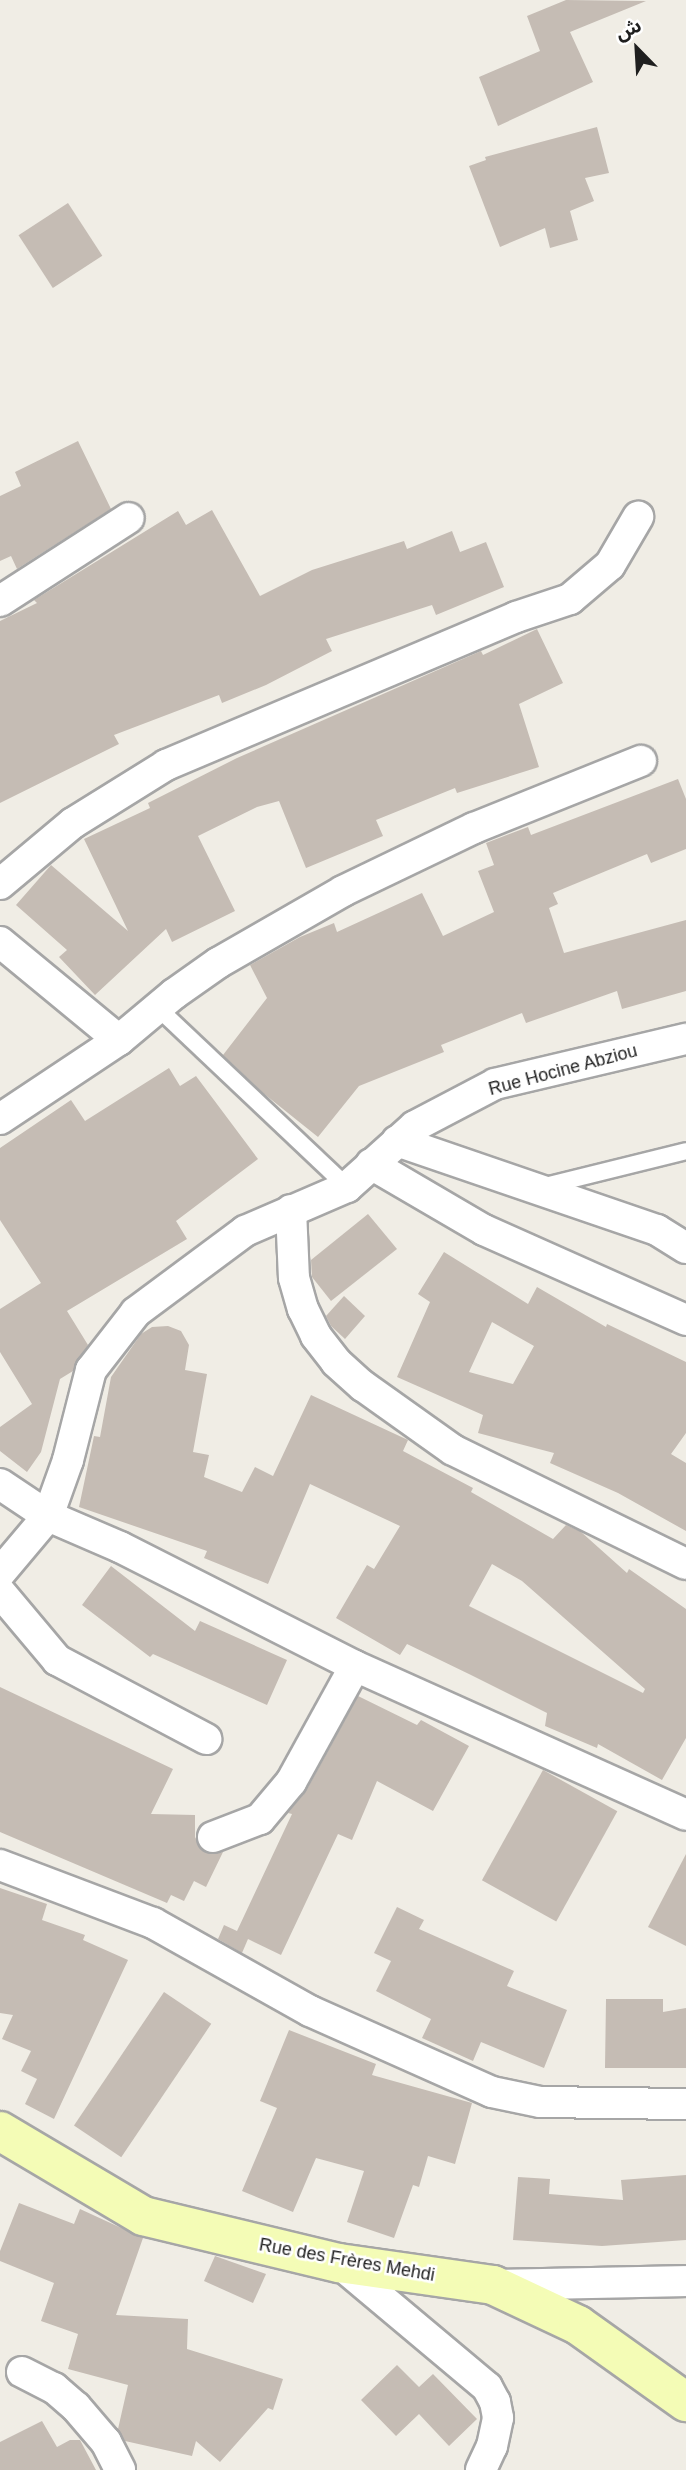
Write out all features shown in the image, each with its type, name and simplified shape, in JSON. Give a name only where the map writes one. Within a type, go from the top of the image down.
[{"type":"main road","name":"Rue des Frères Mehdi","points":[[0,2131],[143,2216],[339,2263],[493,2285],[579,2325],[686,2402]]},
{"type":"street","points":[[0,884],[73,823],[166,765],[516,617],[570,599],[610,565],[638,517]]},
{"type":"street","points":[[0,601],[129,518]]},
{"type":"street","points":[[0,1119],[119,1040],[218,963],[343,891],[474,828],[642,761]]},
{"type":"street","points":[[0,942],[119,1040]]},
{"type":"street","name":"Rue Hocine Abziou","points":[[0,1573],[48,1517],[68,1460],[91,1370],[136,1312],[245,1231],[347,1187],[415,1126],[495,1084],[686,1039]]},
{"type":"street","points":[[397,1141],[657,1230],[686,1248]]},
{"type":"street","points":[[371,1164],[484,1230],[686,1320]]},
{"type":"street","points":[[291,1210],[294,1278],[303,1309],[316,1336],[336,1362],[363,1386],[453,1450],[686,1564]]},
{"type":"street","points":[[0,1484],[48,1517],[120,1547],[355,1666],[686,1815]]},
{"type":"street","points":[[0,1592],[57,1660],[206,1739]]},
{"type":"street","points":[[213,1838],[260,1819],[291,1782],[355,1666]]},
{"type":"street","points":[[0,1866],[153,1923],[310,2011],[492,2092],[540,2102],[686,2104]]},
{"type":"street","points":[[339,2263],[486,2387],[495,2402],[498,2418],[497,2432],[481,2470]]},
{"type":"street","points":[[493,2285],[686,2281]]},
{"type":"street","points":[[22,2372],[54,2388],[76,2407],[99,2432],[122,2467]]},
{"type":"lane","points":[[158,1008],[347,1187]]},
{"type":"lane","points":[[535,1188],[686,1152]]},
{"type":"building","points":[[566,0],[646,1],[570,32],[593,82],[498,126],[479,77],[540,51],[527,16]]},
{"type":"building","points":[[597,127],[609,173],[585,178],[594,201],[570,211],[578,240],[550,248],[545,228],[500,247],[469,166],[486,160],[485,157]]},
{"type":"building","points":[[68,203],[102,256],[53,288],[19,235]]},
{"type":"building","points":[[78,441],[111,509],[17,569],[11,556],[0,561],[0,496],[21,486],[15,472]]},
{"type":"building","points":[[212,510],[260,596],[312,570],[404,541],[407,549],[452,531],[460,552],[486,542],[504,587],[436,615],[432,605],[326,639],[332,651],[266,685],[222,703],[219,695],[114,735],[119,744],[0,803],[0,621],[37,603],[34,600],[178,511],[186,525]]},
{"type":"building","points":[[537,629],[563,683],[519,704],[539,767],[457,793],[455,788],[376,820],[383,836],[306,868],[279,801],[257,807],[198,836],[235,911],[172,942],[166,929],[95,995],[59,957],[67,950],[16,905],[51,865],[128,931],[84,839],[150,808],[148,803],[237,758],[481,651],[483,655]]},
{"type":"building","points":[[678,779],[686,799],[686,849],[651,863],[647,854],[553,893],[558,904],[549,908],[564,953],[686,920],[686,991],[622,1009],[617,991],[526,1023],[522,1013],[441,1045],[444,1052],[359,1086],[318,1137],[263,1093],[223,1055],[267,998],[250,965],[300,937],[334,923],[337,932],[422,893],[443,936],[494,912],[478,871],[494,865],[486,843],[528,827],[531,835]]},
{"type":"building","points":[[169,1068],[180,1086],[196,1076],[258,1159],[176,1221],[187,1239],[67,1311],[88,1345],[73,1371],[60,1379],[41,1452],[27,1472],[0,1451],[0,1427],[32,1404],[0,1352],[0,1309],[41,1283],[0,1220],[0,1148],[71,1100],[85,1121]]},
{"type":"building","points":[[368,1214],[397,1249],[331,1301],[312,1277],[311,1260]]},
{"type":"building","points":[[444,1252],[528,1304],[537,1287],[606,1327],[607,1324],[686,1362],[686,1433],[671,1454],[686,1463],[686,1531],[618,1493],[550,1463],[554,1453],[478,1433],[483,1415],[397,1377],[430,1302],[418,1294]],"holes":[[[492,1322],[534,1346],[513,1384],[469,1372]]]},
{"type":"building","points":[[344,1296],[365,1316],[345,1339],[331,1326],[326,1316]]},
{"type":"building","points":[[168,1326],[181,1331],[189,1345],[185,1370],[207,1374],[193,1452],[209,1455],[204,1477],[242,1492],[255,1467],[273,1476],[311,1395],[408,1440],[403,1451],[473,1488],[471,1492],[553,1539],[566,1525],[580,1531],[627,1573],[629,1569],[686,1609],[686,1738],[662,1780],[598,1744],[597,1748],[545,1726],[547,1713],[471,1675],[407,1644],[400,1655],[336,1618],[367,1565],[374,1569],[400,1526],[310,1484],[268,1584],[204,1558],[207,1551],[79,1507],[94,1436],[100,1437],[111,1377],[141,1334],[152,1327]],"holes":[[[492,1564],[522,1581],[645,1689],[643,1693],[469,1606]]]},
{"type":"building","points":[[111,1566],[195,1631],[200,1621],[287,1660],[267,1705],[153,1654],[150,1657],[82,1605]]},
{"type":"building","points":[[0,1687],[173,1769],[151,1814],[195,1815],[195,1837],[202,1850],[211,1854],[223,1852],[206,1887],[194,1881],[184,1901],[171,1895],[167,1903],[0,1832]]},
{"type":"building","points":[[358,1696],[417,1725],[421,1720],[469,1746],[433,1811],[377,1781],[352,1840],[338,1834],[281,1955],[248,1939],[242,1953],[218,1939],[224,1925],[237,1931],[292,1814],[288,1813],[306,1791]]},
{"type":"building","points":[[543,1770],[617,1811],[556,1921],[482,1880]]},
{"type":"building","points":[[686,1854],[686,1946],[648,1927]]},
{"type":"building","points":[[0,1888],[47,1904],[42,1920],[85,1935],[83,1940],[128,1960],[54,2119],[25,2104],[37,2079],[21,2071],[31,2051],[2,2039],[13,2015],[0,2013]]},
{"type":"building","points":[[397,1907],[424,1920],[419,1929],[514,1971],[507,1986],[567,2010],[544,2068],[481,2042],[473,2061],[422,2038],[431,2019],[376,1991],[391,1961],[374,1953]]},
{"type":"building","points":[[164,1992],[211,2024],[121,2157],[74,2125]]},
{"type":"building","points":[[606,1999],[663,1999],[663,2012],[686,2008],[686,2068],[605,2068]]},
{"type":"building","points":[[289,2030],[376,2064],[372,2075],[472,2103],[455,2164],[428,2156],[419,2187],[413,2185],[394,2238],[347,2222],[364,2171],[316,2158],[293,2212],[242,2191],[277,2108],[260,2101]]},
{"type":"building","points":[[686,2175],[686,2240],[602,2246],[513,2240],[518,2177],[550,2179],[549,2194],[623,2200],[621,2180]]},
{"type":"building","points":[[19,2203],[74,2224],[80,2209],[143,2238],[116,2315],[188,2319],[187,2349],[283,2379],[273,2410],[268,2408],[220,2462],[196,2441],[192,2456],[125,2441],[118,2429],[128,2385],[68,2369],[78,2334],[41,2321],[54,2283],[0,2261],[0,2251]]},
{"type":"building","points":[[215,2256],[266,2274],[253,2303],[204,2281]]},
{"type":"building","points":[[397,2365],[419,2387],[433,2374],[477,2419],[449,2446],[419,2414],[396,2436],[361,2400]]},
{"type":"building","points":[[42,2421],[57,2447],[70,2440],[80,2440],[96,2470],[0,2470],[0,2442]]}]
